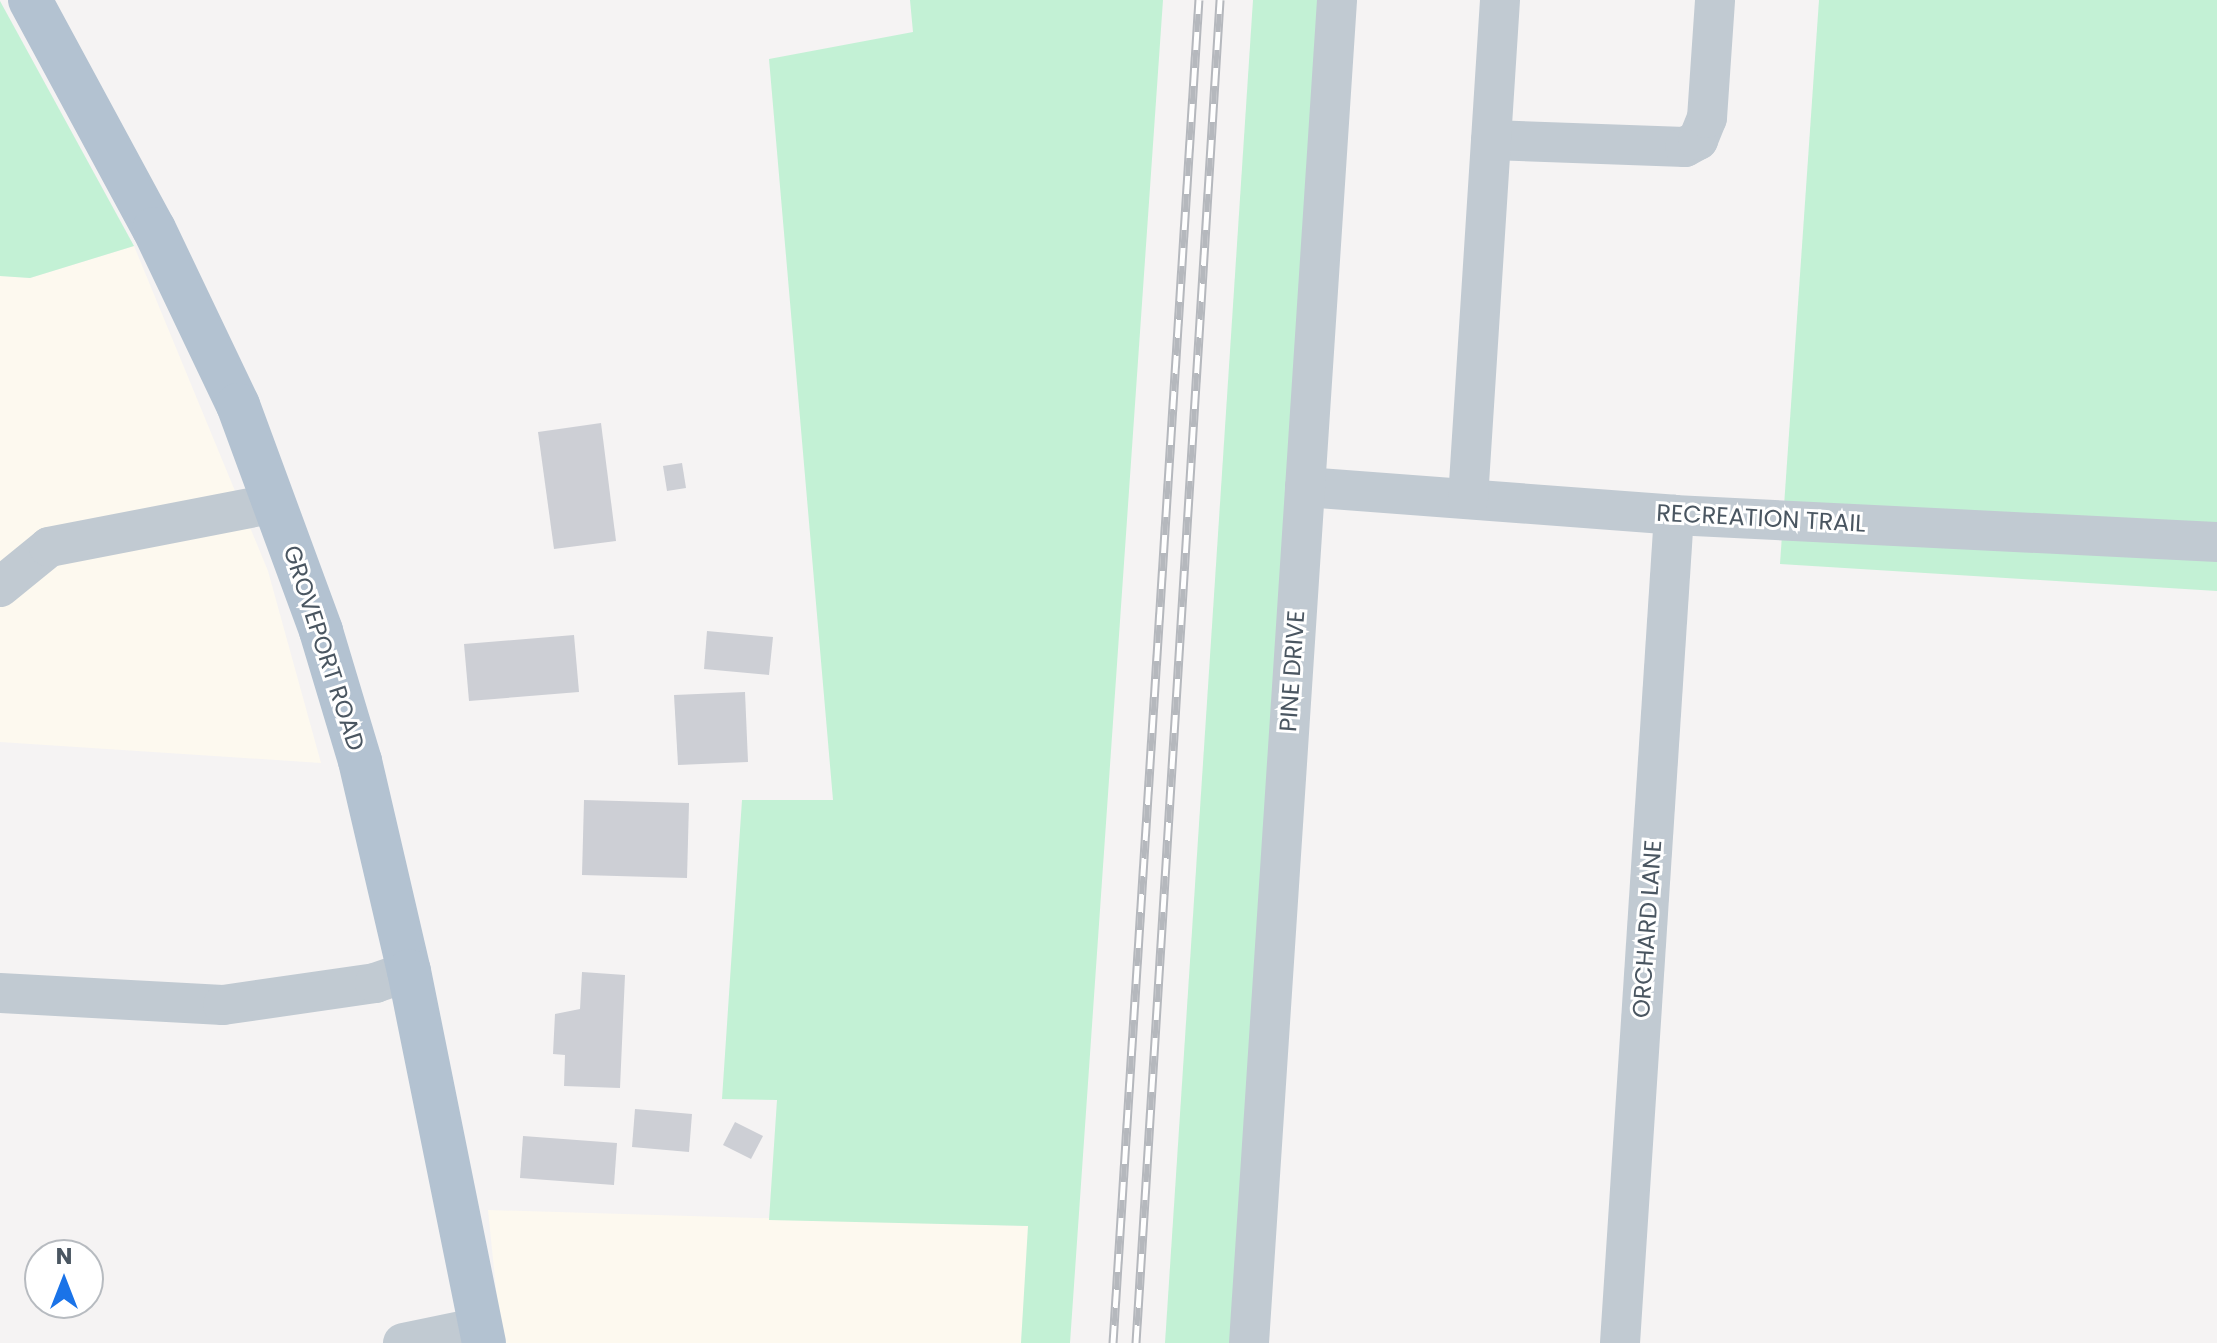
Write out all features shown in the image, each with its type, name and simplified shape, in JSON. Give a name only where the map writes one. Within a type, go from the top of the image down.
[{"type":"main road","name":"GROVEPORT ROAD","points":[[30,0],[196,315],[275,503],[360,761],[409,971],[482,1335]]},
{"type":"street","name":"PINE DRIVE","points":[[1249,1343],[1337,0]]},
{"type":"street","points":[[1468,499],[1500,0]]},
{"type":"street","points":[[1491,140],[1685,147],[1698,140],[1707,118],[1715,0]]},
{"type":"street","name":"RECREATION TRAIL","points":[[1305,487],[1674,515],[2217,542]]},
{"type":"street","points":[[0,587],[49,547],[275,503]]},
{"type":"street","name":"ORCHARD LANE","points":[[1620,1343],[1674,515]]},
{"type":"street","points":[[0,993],[223,1005],[375,983],[409,971]]},
{"type":"street","points":[[403,1343],[482,1335]]},
{"type":"shaded area","points":[[134,246],[268,571],[321,763],[0,742],[0,276],[30,278]]},
{"type":"shaded area","points":[[488,1210],[1029,1226],[1021,1343],[477,1343],[497,1299]]},
{"type":"green space","points":[[910,0],[1163,0],[1070,1343],[1021,1343],[1028,1226],[769,1220],[777,1100],[722,1099],[742,800],[833,800],[769,59],[913,32]]},
{"type":"green space","points":[[1253,0],[1327,0],[1238,1343],[1165,1343]]},
{"type":"green space","points":[[1819,0],[2217,0],[2217,591],[1780,564]]},
{"type":"green space","points":[[0,1],[134,246],[30,278],[0,276]]},
{"type":"building","points":[[601,423],[616,541],[554,549],[538,432]]},
{"type":"building","points":[[682,463],[686,488],[667,491],[663,466]]},
{"type":"building","points":[[707,631],[773,637],[769,675],[704,669]]},
{"type":"building","points":[[574,635],[579,692],[469,701],[464,644]]},
{"type":"building","points":[[745,692],[748,762],[678,765],[674,695]]},
{"type":"building","points":[[584,800],[689,803],[687,878],[582,875]]},
{"type":"building","points":[[582,972],[625,975],[620,1088],[564,1086],[565,1055],[553,1054],[555,1014],[580,1009]]},
{"type":"building","points":[[635,1109],[692,1114],[689,1152],[632,1147]]},
{"type":"building","points":[[735,1122],[763,1136],[751,1159],[723,1145]]},
{"type":"building","points":[[523,1136],[617,1143],[614,1185],[520,1178]]},
{"type":"railway","points":[[1113,1343],[1199,0]]},
{"type":"railway","points":[[1136,1343],[1220,0]]}]
